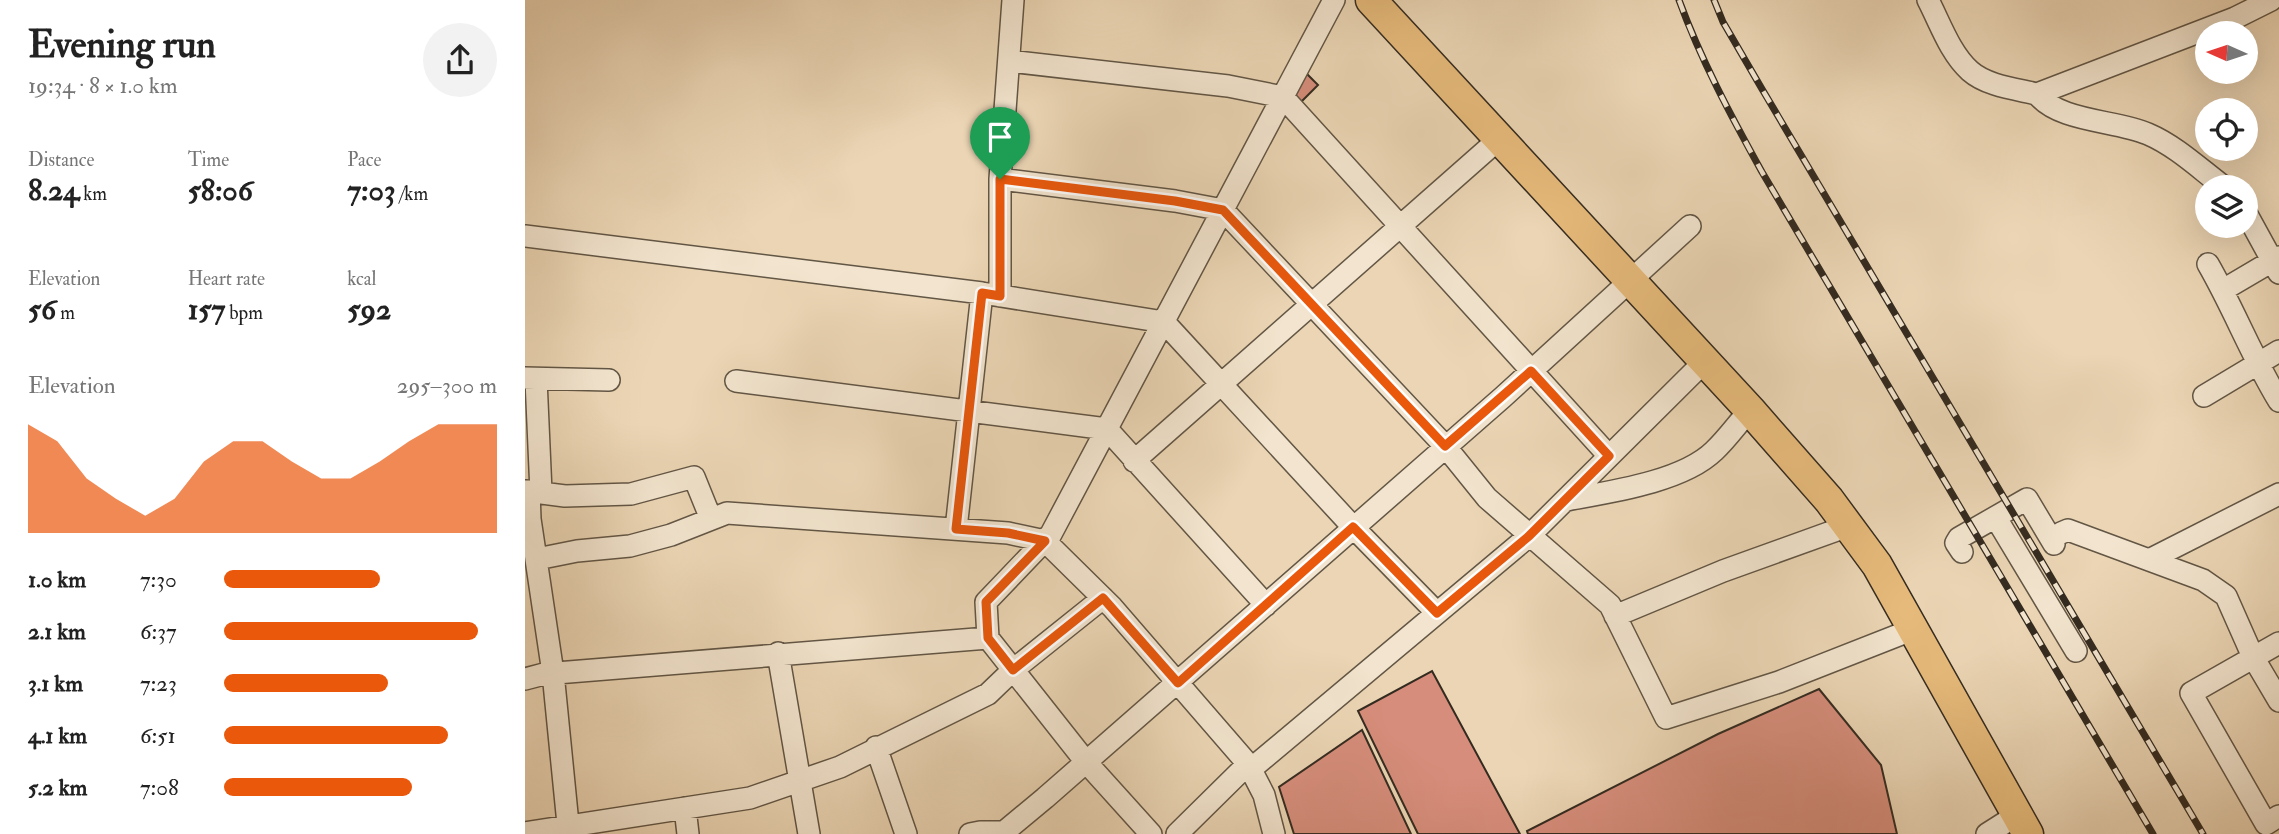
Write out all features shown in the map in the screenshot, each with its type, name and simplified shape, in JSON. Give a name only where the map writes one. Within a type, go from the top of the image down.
[{"type":"highway","points":[[1371,0],[1750,410],[1829,500],[1877,565],[2022,824]]},
{"type":"street","points":[[956,529],[970,410],[991,294],[1013,0]]},
{"type":"street","points":[[1151,834],[1086,762],[988,638],[986,602],[1051,534],[1334,0]]},
{"type":"street","points":[[1928,0],[1951,47],[1971,72],[1995,84],[2038,94],[2235,18],[2271,0]]},
{"type":"street","points":[[1009,61],[1228,86],[1283,97],[1609,456]]},
{"type":"street","points":[[2038,94],[2045,104],[2064,113],[2148,133],[2208,175]]},
{"type":"street","points":[[1134,461],[1499,139]]},
{"type":"street","points":[[1000,179],[1175,201],[1223,210],[1445,446],[1487,498],[1610,605],[1666,718],[1779,682],[1914,629]]},
{"type":"street","points":[[970,834],[980,831],[1004,832],[1178,683],[1691,226]]},
{"type":"street","points":[[2223,290],[2277,263],[2258,232]]},
{"type":"street","points":[[525,236],[991,294],[1164,322],[1353,527],[1437,613]]},
{"type":"street","points":[[2208,264],[2257,364],[2279,401]]},
{"type":"street","points":[[2204,396],[2279,351]]},
{"type":"street","points":[[1177,834],[1250,766],[1529,536],[1705,361]]},
{"type":"street","points":[[568,830],[553,673],[532,547],[530,378],[609,380]]},
{"type":"street","points":[[736,381],[1107,429],[1266,605]]},
{"type":"street","points":[[1566,500],[1613,492],[1681,472],[1713,452],[1750,410]]},
{"type":"street","points":[[531,491],[565,496],[631,494],[694,477],[711,519]]},
{"type":"street","points":[[1962,552],[1957,543],[1959,538],[2027,499],[2058,539],[2068,530],[2203,580],[2226,596],[2253,657],[2279,701]]},
{"type":"street","points":[[2149,560],[2277,501]]},
{"type":"street","points":[[532,547],[577,551],[629,546],[671,535],[727,513],[1008,533],[1045,541],[1103,598],[1250,766],[1264,796],[1275,834]]},
{"type":"street","points":[[1996,518],[2076,651]]},
{"type":"street","points":[[1615,615],[1723,571],[1848,526]]},
{"type":"street","points":[[525,833],[568,830],[750,798],[840,767],[988,694],[1013,670],[1103,598]]},
{"type":"street","points":[[525,679],[553,673],[778,653],[988,638]]},
{"type":"street","points":[[2279,643],[2191,693],[2266,824],[2279,816]]},
{"type":"street","points":[[778,653],[809,834]]},
{"type":"street","points":[[876,747],[906,834]]},
{"type":"street","points":[[685,808],[688,834]]},
{"type":"street","points":[[1987,834],[2022,824]]},
{"type":"building","points":[[1307,74],[1318,85],[1299,104],[1288,94]]},
{"type":"building","points":[[1432,671],[1520,834],[1418,834],[1358,711]]},
{"type":"building","points":[[1819,689],[1881,765],[1897,834],[1528,834],[1527,831],[1718,734]]},
{"type":"building","points":[[1362,730],[1411,834],[1294,834],[1279,787]]},
{"type":"railway","points":[[1679,0],[1707,66],[1762,172],[2153,834]]},
{"type":"railway","points":[[1714,0],[1723,22],[1762,89],[2203,834]]},
{"type":"route","points":[[1000,179],[1175,201],[1223,210],[1445,446],[1531,371],[1609,456],[1529,536],[1437,613],[1353,527],[1178,683],[1103,598],[1013,670],[988,638],[986,602],[1045,541],[1008,533],[956,529],[982,293],[1000,296],[1000,179]]}]
